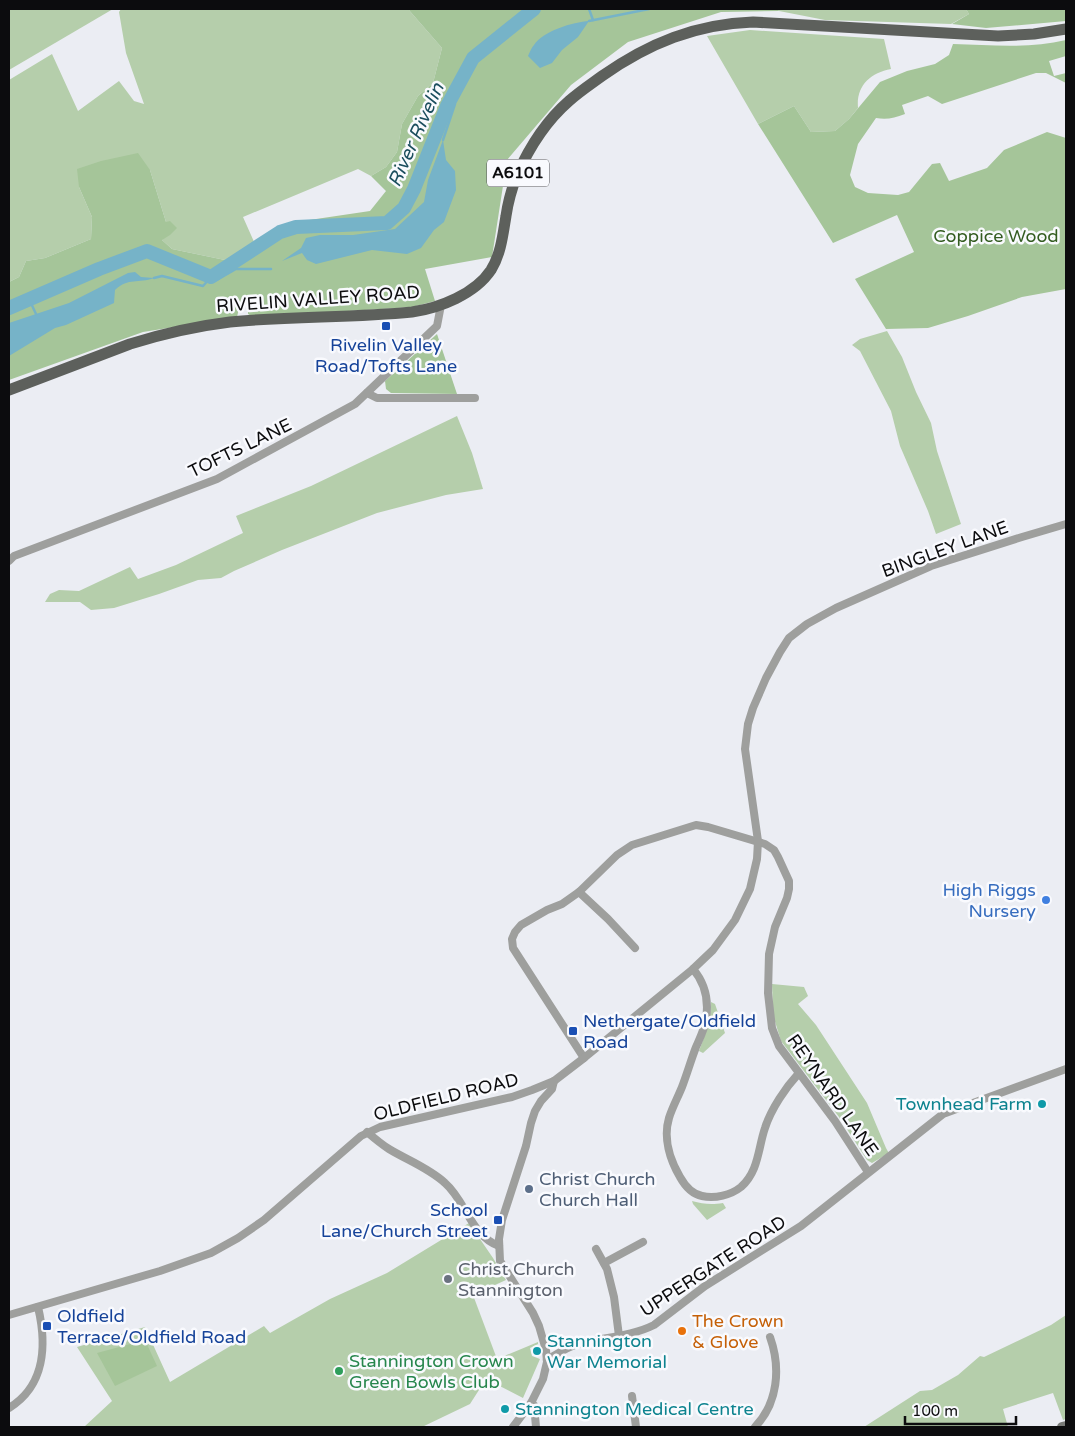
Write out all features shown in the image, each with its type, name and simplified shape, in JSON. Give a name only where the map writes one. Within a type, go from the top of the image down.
[{"type":"main road","name":"RIVELIN VALLEY ROAD","points":[[9,390],[146,339],[214,324],[418,311],[441,305],[464,294],[490,271],[499,252],[511,193],[517,175],[534,144],[547,126],[568,102],[581,92],[634,55],[658,43],[719,25],[753,22],[998,36],[1034,34],[1066,29]]},
{"type":"main road","points":[[1062,1427],[1066,1426]]},
{"type":"street","name":"TOFTS LANE","points":[[9,561],[14,556],[217,478],[342,412],[355,404],[437,326],[441,305]]},
{"type":"street","points":[[367,393],[377,398],[475,398]]},
{"type":"street","name":"BINGLEY LANE","points":[[758,841],[745,750],[748,724],[766,678],[789,638],[807,624],[836,608],[931,566],[1066,524]]},
{"type":"street","points":[[584,1058],[513,948],[511,940],[514,932],[521,925],[562,904],[579,892],[625,849],[632,845],[696,826],[708,827],[758,841]]},
{"type":"street","name":"OLDFIELD ROAD","points":[[9,1315],[160,1271],[210,1253],[238,1238],[264,1220],[367,1132],[408,1120],[512,1098],[554,1081],[693,969],[713,950],[744,904],[758,859],[758,841]]},
{"type":"street","name":"REYNARD LANE","points":[[758,841],[774,850],[789,881],[787,898],[775,927],[769,962],[768,993],[770,1020],[775,1037],[779,1046],[835,1121],[868,1172]]},
{"type":"street","points":[[579,892],[635,948]]},
{"type":"street","points":[[616,941],[623,935]]},
{"type":"street","points":[[693,969],[704,986],[707,1007],[706,1020],[669,1119],[667,1130],[670,1154],[675,1169],[683,1182],[695,1194],[708,1198],[723,1196],[741,1187],[747,1181],[756,1166],[770,1117],[790,1083],[799,1073]]},
{"type":"street","name":"UPPERGATE ROAD","points":[[547,1360],[576,1345],[619,1336],[654,1325],[705,1286],[800,1226],[943,1114],[1066,1068]]},
{"type":"street","points":[[513,1427],[531,1403],[543,1379],[547,1360],[539,1326],[527,1302],[500,1261],[499,1246],[502,1220],[535,1112],[541,1101],[552,1089],[554,1081]]},
{"type":"street","points":[[367,1132],[388,1148],[445,1183],[483,1236],[491,1243],[499,1246]]},
{"type":"street","points":[[604,1263],[643,1242]]},
{"type":"street","points":[[596,1249],[607,1269],[614,1297],[619,1336]]},
{"type":"street","points":[[9,1408],[25,1395],[34,1383],[40,1369],[43,1331],[38,1307]]},
{"type":"street","points":[[755,1427],[769,1406],[776,1382],[777,1367],[770,1337]]},
{"type":"street","points":[[632,1396],[636,1427]]},
{"type":"street","points":[[531,1403],[534,1405],[536,1427]]},
{"type":"green space","points":[[9,9],[113,9],[9,70]]},
{"type":"green space","points":[[121,9],[408,9],[442,48],[433,83],[418,96],[402,124],[397,152],[386,167],[371,176],[358,169],[243,217],[255,244],[225,260],[172,249],[162,240],[166,222],[150,170],[79,187],[92,217],[91,239],[45,258],[26,261],[19,277],[9,282],[9,80],[52,54],[78,111],[119,81],[134,101],[144,104],[126,53],[119,12]]},
{"type":"green space","points":[[408,9],[778,9],[779,11],[721,12],[628,42],[571,85],[507,160],[492,257],[425,269],[435,301],[412,307],[253,317],[248,314],[252,308],[246,300],[240,304],[237,317],[143,332],[9,380],[9,282],[19,277],[26,261],[45,258],[91,239],[92,217],[79,187],[77,169],[101,161],[138,153],[150,170],[166,222],[170,221],[177,228],[162,240],[172,249],[225,260],[289,223],[370,211],[386,191],[371,176],[386,167],[397,152],[402,124],[418,96],[433,83],[442,48]]},
{"type":"green space","points":[[778,9],[966,9],[969,14],[951,24],[825,20],[779,11]]},
{"type":"green space","points":[[966,9],[1066,9],[1066,21],[986,28],[952,24],[969,14]]},
{"type":"green space","points":[[750,30],[884,39],[891,69],[871,77],[866,82],[859,93],[858,108],[835,131],[811,132],[794,106],[758,124],[707,36]]},
{"type":"green space","name":"Coppice Wood","points":[[1066,40],[1066,56],[1049,61],[1054,76],[1066,73],[1066,83],[1046,73],[1036,73],[942,104],[928,96],[902,105],[905,114],[884,119],[876,118],[858,144],[850,175],[855,187],[868,193],[898,195],[909,192],[932,164],[940,163],[949,181],[987,168],[1004,150],[1047,132],[1066,138],[1066,289],[1022,297],[928,328],[886,329],[855,279],[914,252],[897,215],[833,243],[758,124],[794,106],[811,132],[835,131],[849,119],[880,82],[907,71],[935,64],[949,55],[953,44],[1038,45]]},
{"type":"green space","points":[[887,331],[902,357],[931,423],[937,451],[961,524],[936,534],[900,446],[891,411],[860,351],[852,345],[860,339]]},
{"type":"green space","points":[[437,334],[457,394],[391,393],[386,389],[385,381]]},
{"type":"green space","points":[[457,416],[472,453],[483,489],[446,495],[377,513],[282,550],[221,578],[198,580],[114,608],[91,610],[80,602],[45,602],[50,594],[59,590],[79,591],[130,567],[138,579],[176,565],[243,533],[236,516],[311,486]]},
{"type":"green space","points":[[772,984],[804,987],[808,996],[798,1004],[816,1025],[867,1103],[891,1157],[884,1156],[872,1163],[867,1160],[839,1117],[781,1041],[773,1015]]},
{"type":"green space","points":[[711,1002],[715,1004],[725,1033],[703,1053],[699,1051],[709,1021]]},
{"type":"green space","points":[[692,1201],[707,1204],[723,1203],[726,1208],[707,1220]]},
{"type":"green space","points":[[469,1223],[506,1280],[473,1295],[497,1359],[538,1342],[538,1344],[530,1348],[532,1356],[540,1359],[523,1398],[486,1379],[470,1404],[422,1427],[84,1427],[112,1401],[77,1347],[145,1327],[170,1382],[264,1326],[270,1333],[330,1299],[387,1273]]},
{"type":"green space","points":[[1066,1315],[1066,1419],[1063,1420],[1053,1393],[1003,1409],[1008,1427],[864,1427],[920,1391],[932,1390],[958,1375],[980,1356],[984,1357],[1051,1325]]},
{"type":"green space","points":[[145,1340],[157,1366],[115,1386],[97,1353]]},
{"type":"water","points":[[589,21],[578,37],[562,50],[552,63],[540,68],[528,56],[533,46],[544,35],[567,25]]},
{"type":"water","points":[[443,140],[446,160],[455,171],[456,190],[444,222],[434,230],[421,248],[407,254],[372,250],[316,264],[307,260],[302,253],[282,261],[301,248],[306,238],[320,235],[353,235],[395,229],[424,202],[428,180]]},
{"type":"water","points":[[135,272],[141,277],[154,278],[125,283],[115,290],[114,303],[66,325],[55,328],[9,356],[9,323],[69,303],[128,273]]},
{"type":"waterway","name":"River Rivelin","points":[[9,308],[99,269],[147,251],[211,277],[280,232],[296,227],[387,223],[404,208],[414,189],[447,106],[473,58],[534,9]]},
{"type":"waterway","points":[[589,9],[593,20]]},
{"type":"waterway","points":[[589,21],[649,9]]},
{"type":"waterway","points":[[443,140],[455,104],[451,98]]},
{"type":"waterway","name":"River Rivelin","points":[[154,278],[162,276],[203,286],[211,277],[215,281],[236,269],[271,269]]},
{"type":"waterway","points":[[29,299],[36,314]]},
{"type":"place","name":"Rivelin Valley Road/Tofts Lane","points":[[386,326]]},
{"type":"place","name":"High Riggs Nursery","points":[[1046,900]]},
{"type":"place","name":"Nethergate/Oldfield Road","points":[[573,1031]]},
{"type":"place","name":"Townhead Farm","points":[[1042,1104]]},
{"type":"place","name":"Christ Church Church Hall","points":[[529,1189]]},
{"type":"place","name":"School Lane/Church Street","points":[[498,1220]]},
{"type":"place","name":"Christ Church Stannington","points":[[448,1279]]},
{"type":"place","name":"Oldfield Terrace/Oldfield Road","points":[[47,1326]]},
{"type":"place","name":"The Crown & Glove","points":[[682,1331]]},
{"type":"place","name":"Stannington War Memorial","points":[[537,1351]]},
{"type":"place","name":"Stannington Crown Green Bowls Club","points":[[339,1371]]},
{"type":"place","name":"Stannington Medical Centre","points":[[505,1409]]}]
